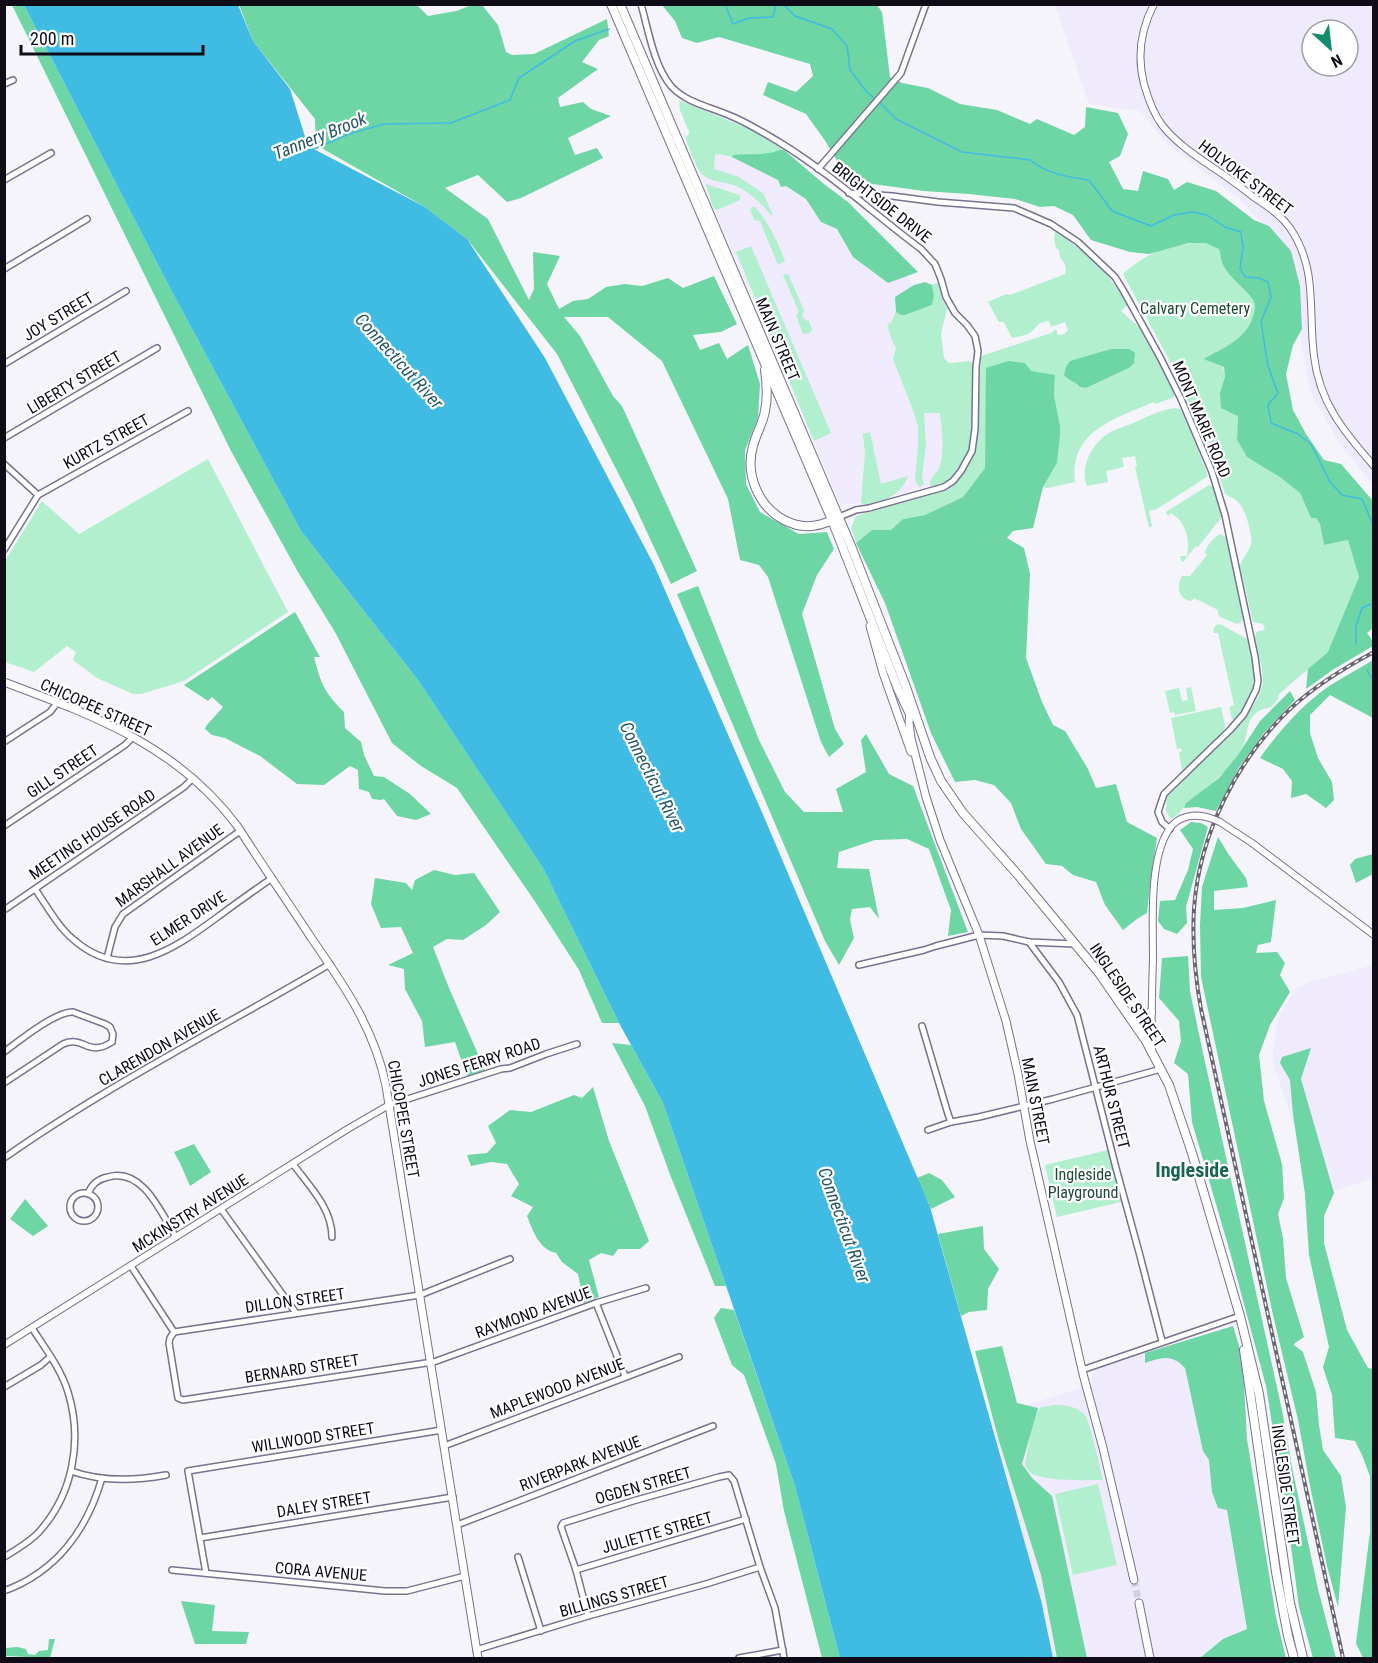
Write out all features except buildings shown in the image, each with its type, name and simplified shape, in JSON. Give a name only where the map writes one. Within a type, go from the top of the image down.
[{"type":"main road","name":"MAIN STREET","points":[[611,4],[764,359],[836,519],[860,591],[883,673],[920,774]]},
{"type":"main road","name":"MAIN STREET","points":[[620,4],[836,519],[902,688]]},
{"type":"main road","points":[[764,359],[766,404],[751,457],[752,477],[756,490],[771,510],[792,524],[811,527],[836,519]]},
{"type":"main road","name":"MAIN STREET","points":[[860,591],[902,688]]},
{"type":"main road","name":"CHICOPEE STREET","points":[[4,682],[133,736],[162,753],[216,800],[240,831],[330,964],[354,1002],[374,1042],[390,1105],[478,1659]]},
{"type":"main road","name":"INGLESIDE STREET","points":[[902,688],[911,703],[919,731]]},
{"type":"main road","name":"INGLESIDE STREET","points":[[902,688],[910,712],[941,781],[957,806],[1076,944],[1132,1019],[1152,1051],[1174,1098],[1240,1316],[1259,1394],[1290,1602],[1303,1659]]},
{"type":"main road","name":"MAIN STREET","points":[[911,703],[909,723],[920,774],[940,840],[979,935],[1006,1021],[1082,1370],[1134,1580]]},
{"type":"main road","points":[[1132,1019],[1142,1018],[1151,1012]]},
{"type":"main road","name":"INGLESIDE STREET","points":[[1240,1316],[1276,1572],[1294,1659]]},
{"type":"main road","points":[[1139,1603],[1149,1659]]},
{"type":"street","name":"BRIGHTSIDE DRIVE","points":[[641,4],[660,66],[665,77],[676,90],[692,101],[730,115],[780,143],[818,169],[921,249],[935,264],[946,297],[955,313],[975,336],[978,351],[975,429],[972,451],[961,471],[944,487],[856,510],[836,519]]},
{"type":"street","points":[[818,169],[901,73],[927,4]]},
{"type":"street","name":"HOLYOKE STREET","points":[[1155,4],[1142,36],[1140,54],[1140,70],[1155,113],[1162,125],[1178,142],[1271,209],[1288,225],[1303,253],[1309,274],[1314,355],[1319,381],[1336,420],[1374,466]]},
{"type":"street","points":[[4,84],[13,80]]},
{"type":"street","points":[[4,180],[51,153]]},
{"type":"street","name":"MONT MARIE ROAD","points":[[849,193],[892,195],[938,202],[1014,208],[1051,224],[1078,242],[1114,277],[1160,357],[1203,448],[1220,496],[1248,620],[1258,681],[1253,699],[1238,722],[1164,794],[1158,812],[1162,822],[1170,829]]},
{"type":"street","points":[[4,269],[87,219]]},
{"type":"street","name":"JOY STREET","points":[[4,364],[126,291]]},
{"type":"street","name":"LIBERTY STREET","points":[[4,438],[157,348]]},
{"type":"street","name":"KURTZ STREET","points":[[38,495],[188,411]]},
{"type":"street","points":[[4,464],[38,495],[4,550]]},
{"type":"street","points":[[4,742],[50,712],[57,703]]},
{"type":"street","name":"GILL STREET","points":[[4,826],[125,745],[133,736]]},
{"type":"street","name":"MEETING HOUSE ROAD","points":[[4,910],[184,787],[193,778]]},
{"type":"street","points":[[1152,1051],[1155,881],[1161,850],[1170,829],[1179,820],[1187,816],[1199,816],[1216,821],[1252,843],[1374,935]]},
{"type":"street","name":"MARSHALL AVENUE","points":[[107,958],[115,927],[123,914],[240,831]]},
{"type":"street","name":"ELMER DRIVE","points":[[35,889],[70,936],[86,949],[107,958],[135,960],[162,953],[195,934],[272,878]]},
{"type":"street","points":[[859,965],[979,935],[1003,936],[1029,942],[1076,944]]},
{"type":"street","name":"ARTHUR STREET","points":[[1029,942],[1059,982],[1077,1015],[1162,1341]]},
{"type":"street","name":"CLARENDON AVENUE","points":[[4,1158],[144,1070],[330,964]]},
{"type":"street","points":[[4,1052],[59,1015],[69,1012],[105,1024],[111,1028],[114,1036],[112,1042],[100,1048],[67,1042],[4,1083]]},
{"type":"street","points":[[922,1026],[951,1122]]},
{"type":"street","name":"JONES FERRY ROAD","points":[[390,1105],[510,1068],[577,1044]]},
{"type":"street","points":[[928,1130],[951,1122],[1096,1088],[1161,1069]]},
{"type":"street","name":"MCKINSTRY AVENUE","points":[[4,1345],[390,1105]]},
{"type":"street","points":[[293,1164],[325,1208],[332,1225],[332,1237]]},
{"type":"street","points":[[88,1194],[93,1185],[102,1178],[120,1175],[132,1178],[147,1191],[176,1237]]},
{"type":"street","points":[[88,1194],[96,1201],[97,1211],[89,1220],[80,1221],[73,1215],[71,1204],[78,1195],[88,1194]]},
{"type":"street","points":[[221,1209],[296,1313]]},
{"type":"street","name":"DILLON STREET","points":[[174,1332],[420,1295],[510,1259]]},
{"type":"street","points":[[131,1266],[174,1332]]},
{"type":"street","name":"RAYMOND AVENUE","points":[[431,1363],[596,1303],[646,1288]]},
{"type":"street","points":[[596,1303],[625,1376]]},
{"type":"street","points":[[1082,1370],[1240,1316]]},
{"type":"street","points":[[4,1557],[36,1534],[45,1524],[64,1491],[75,1450],[74,1421],[68,1391],[32,1328]]},
{"type":"street","name":"BERNARD STREET","points":[[174,1332],[169,1343],[178,1398],[183,1400],[431,1363]]},
{"type":"street","points":[[4,1387],[50,1357]]},
{"type":"street","name":"MAPLEWOOD AVENUE","points":[[444,1446],[679,1357]]},
{"type":"street","name":"RIVERPARK AVENUE","points":[[457,1525],[713,1426]]},
{"type":"street","name":"WILLWOOD STREET","points":[[200,1538],[188,1471],[442,1430]]},
{"type":"street","points":[[71,1471],[88,1477],[118,1480],[166,1475]]},
{"type":"street","name":"OGDEN STREET","points":[[576,1570],[561,1527],[563,1523],[691,1484],[725,1475],[731,1476],[746,1519]]},
{"type":"street","points":[[4,1591],[21,1585],[38,1574],[64,1551],[85,1523],[102,1478]]},
{"type":"street","name":"DALEY STREET","points":[[200,1538],[453,1497]]},
{"type":"street","points":[[746,1519],[775,1608],[784,1659]]},
{"type":"street","name":"JULIETTE STREET","points":[[576,1570],[746,1519]]},
{"type":"street","points":[[200,1538],[206,1573]]},
{"type":"street","points":[[518,1557],[541,1631]]},
{"type":"street","name":"BILLINGS STREET","points":[[476,1650],[760,1567]]},
{"type":"street","name":"CORA AVENUE","points":[[172,1570],[399,1591],[465,1576]]},
{"type":"street","points":[[576,1570],[588,1616]]},
{"type":"street","points":[[738,1659],[783,1650]]},
{"type":"shaded area","points":[[1055,5],[1373,5],[1373,485],[1339,443],[1310,392],[1301,342],[1295,275],[1280,243],[1238,198],[1166,143],[1140,111],[1089,104]]},
{"type":"shaded area","points":[[682,133],[745,147],[893,249],[912,285],[960,415],[936,484],[871,501],[841,505]]},
{"type":"shaded area","points":[[1373,965],[1373,1178],[1317,1197],[1272,1059],[1278,1017],[1297,988],[1310,982]]},
{"type":"shaded area","points":[[1233,1326],[1239,1359],[1226,1506],[1249,1643],[1201,1658],[1053,1658],[1041,1600],[990,1417],[1092,1384],[1094,1370]]},
{"type":"green space","points":[[12,5],[24,5],[171,290],[301,531],[418,680],[543,868],[619,1023],[602,1023],[579,970],[457,788],[421,766],[392,743],[335,632],[298,572],[231,451]]},
{"type":"green space","points":[[239,5],[417,5],[428,16],[456,11],[472,5],[482,5],[498,25],[506,52],[512,55],[534,54],[607,19],[609,36],[599,40],[582,62],[598,69],[558,98],[560,107],[583,102],[591,109],[611,116],[568,138],[575,155],[597,148],[603,158],[521,198],[507,202],[478,175],[445,188],[488,219],[529,300],[534,289],[533,252],[560,256],[547,284],[559,309],[573,301],[588,299],[606,287],[625,284],[642,286],[668,278],[683,288],[714,276],[737,324],[721,332],[693,335],[700,350],[719,343],[727,359],[748,345],[760,384],[758,418],[745,450],[746,484],[760,512],[799,534],[827,532],[834,549],[817,575],[802,614],[835,729],[844,744],[829,757],[821,742],[768,577],[759,565],[740,560],[728,499],[662,361],[608,317],[564,317],[580,336],[613,396],[622,406],[697,571],[671,584],[633,502],[557,354],[467,239],[425,207],[316,145],[315,119],[253,41]]},
{"type":"green space","points":[[662,5],[877,5],[882,12],[890,77],[902,83],[928,88],[960,104],[997,110],[1030,124],[1037,119],[1074,135],[1085,127],[1086,107],[1118,113],[1128,134],[1120,156],[1109,162],[1123,189],[1138,191],[1143,171],[1168,179],[1174,190],[1187,182],[1216,191],[1254,220],[1269,226],[1291,251],[1300,286],[1302,329],[1293,345],[1286,374],[1293,410],[1324,460],[1341,464],[1373,501],[1374,627],[1367,633],[1373,641],[1373,646],[1306,689],[1308,669],[1328,652],[1359,577],[1348,540],[1324,545],[1320,524],[1316,518],[1311,518],[1300,493],[1280,477],[1247,457],[1237,440],[1238,416],[1221,408],[1220,392],[1225,377],[1224,367],[1203,359],[1241,336],[1251,322],[1255,306],[1249,295],[1225,268],[1219,249],[1206,243],[1188,243],[1149,254],[1130,252],[1091,240],[1073,215],[1054,206],[1040,207],[1015,199],[924,191],[858,182],[842,169],[806,114],[763,95],[768,82],[796,92],[813,76],[810,64],[719,37],[697,43],[682,38],[675,21]]},
{"type":"green space","points":[[679,100],[752,130],[784,150],[772,154],[734,155],[732,157],[715,155],[714,169],[737,176],[763,193],[773,215],[742,189],[709,179],[700,172],[685,137],[689,132],[680,110]]},
{"type":"green space","points":[[784,150],[848,202],[918,272],[888,283],[853,257],[837,229],[821,222],[806,199],[786,186],[781,187],[778,180],[732,157],[733,155],[763,154]]},
{"type":"green space","points":[[706,184],[740,195],[740,200],[717,210],[712,206]]},
{"type":"green space","points":[[755,207],[764,219],[779,246],[785,261],[778,265],[760,221],[754,220],[750,210]]},
{"type":"green space","points":[[1055,232],[1060,234],[1089,257],[1114,284],[1128,305],[1121,311],[1141,329],[1174,392],[1174,397],[1156,404],[1154,402],[1098,428],[1080,450],[1075,464],[1075,482],[1048,488],[1043,487],[1057,463],[1060,436],[1054,395],[1055,376],[987,368],[985,468],[963,497],[925,515],[903,519],[891,530],[872,530],[856,543],[851,528],[856,516],[948,490],[966,470],[977,445],[981,356],[1051,333],[1056,329],[1058,335],[1068,331],[1065,322],[1051,327],[1049,321],[1039,324],[1028,334],[1012,338],[1004,322],[999,322],[988,302],[1065,274],[1065,265],[1060,258],[1054,239]],"holes":[[[1135,359],[1129,368],[1086,388],[1080,387],[1076,382]]]},
{"type":"green space","name":"Calvary Cemetery","points":[[1206,242],[1219,249],[1222,263],[1254,301],[1256,312],[1248,330],[1231,344],[1203,359],[1223,367],[1225,377],[1220,392],[1238,416],[1237,440],[1247,457],[1281,477],[1300,493],[1311,518],[1316,518],[1320,524],[1324,545],[1348,540],[1359,577],[1328,652],[1279,694],[1271,707],[1255,714],[1251,719],[1243,746],[1234,762],[1215,781],[1186,803],[1171,819],[1166,811],[1167,797],[1241,724],[1259,696],[1263,683],[1255,638],[1256,633],[1265,630],[1263,624],[1253,622],[1240,566],[1251,545],[1248,522],[1240,504],[1225,494],[1209,448],[1174,374],[1174,369],[1123,274],[1141,260],[1161,250],[1183,244]]},
{"type":"green space","points":[[751,246],[831,433],[814,441],[736,252]]},
{"type":"green space","points":[[788,274],[804,310],[802,316],[809,321],[812,330],[809,333],[803,334],[796,315],[799,312],[783,275]]},
{"type":"green space","points":[[925,282],[932,285],[934,296],[932,305],[905,315],[896,312],[895,297],[914,285]]},
{"type":"green space","points":[[938,282],[947,309],[941,334],[944,358],[949,363],[970,361],[974,366],[970,451],[949,480],[933,487],[930,485],[941,463],[942,426],[940,413],[924,413],[926,444],[922,477],[924,484],[920,487],[915,479],[918,427],[893,359],[896,348],[887,324],[891,323],[896,312],[901,315],[908,314],[932,305],[934,296],[932,285]]},
{"type":"green space","points":[[1111,349],[1129,349],[1135,353],[1134,363],[1129,368],[1086,388],[1080,387],[1064,375],[1070,361]]},
{"type":"green space","points":[[1009,361],[1025,363],[1031,371],[1055,375],[1054,395],[1060,426],[1057,463],[1043,487],[1033,528],[1013,531],[1007,538],[1024,548],[1030,574],[1026,658],[1053,725],[1065,731],[1088,769],[1096,788],[1116,784],[1127,822],[1157,838],[1147,913],[1123,930],[1105,905],[1096,882],[1073,875],[1062,866],[1046,864],[1021,829],[1011,803],[994,785],[975,780],[955,782],[931,733],[885,603],[856,543],[872,530],[891,530],[903,519],[925,515],[963,497],[985,468],[986,368]]},
{"type":"green space","points":[[1175,408],[1181,410],[1186,419],[1208,476],[1157,509],[1149,511],[1152,526],[1149,528],[1135,467],[1137,466],[1135,456],[1122,458],[1124,467],[1106,471],[1108,482],[1087,486],[1086,464],[1093,449],[1109,433],[1158,412]]},
{"type":"green space","points":[[870,432],[881,484],[908,476],[901,488],[890,497],[876,503],[862,504],[865,453],[863,434]]},
{"type":"green space","points":[[208,459],[288,612],[184,681],[141,694],[133,694],[97,678],[73,660],[76,652],[67,646],[34,672],[5,662],[5,561],[42,501],[79,534]]},
{"type":"green space","points":[[1209,485],[1213,487],[1221,518],[1182,563],[1180,556],[1187,556],[1188,550],[1186,532],[1176,517],[1171,513],[1168,516],[1166,512]]},
{"type":"green space","points":[[1220,534],[1227,539],[1243,618],[1237,624],[1220,617],[1218,610],[1194,598],[1191,601],[1183,598],[1179,592],[1182,576],[1190,576],[1207,555],[1205,553],[1213,539]]},
{"type":"green space","points":[[698,586],[759,740],[785,792],[804,812],[843,812],[836,789],[866,772],[861,740],[866,734],[889,774],[913,786],[968,932],[948,936],[951,910],[929,849],[907,839],[875,840],[839,852],[837,868],[869,869],[879,919],[870,907],[852,909],[850,920],[854,938],[839,965],[825,941],[677,594]]},
{"type":"green space","points":[[295,612],[320,657],[314,657],[324,687],[344,712],[345,728],[361,742],[364,755],[374,776],[384,777],[410,794],[431,814],[416,820],[397,816],[384,799],[372,799],[369,792],[359,789],[358,770],[350,766],[324,785],[297,784],[260,756],[225,738],[212,735],[205,729],[223,707],[212,697],[208,701],[184,685]]},
{"type":"green space","points":[[1220,624],[1247,639],[1255,671],[1252,691],[1243,709],[1234,720],[1229,707],[1234,705],[1218,633],[1214,633],[1213,630],[1216,625]]},
{"type":"green space","points":[[1373,660],[1373,718],[1330,695],[1310,715],[1310,733],[1318,758],[1332,782],[1334,800],[1326,808],[1306,794],[1291,798],[1292,781],[1283,769],[1260,758],[1283,728],[1310,701],[1329,686]]},
{"type":"green space","points":[[1191,687],[1196,711],[1175,715],[1174,712],[1170,713],[1165,691],[1179,688],[1182,701],[1188,700],[1186,688]]},
{"type":"green space","points":[[1290,691],[1295,700],[1264,733],[1240,766],[1216,811],[1197,807],[1184,808],[1186,803],[1219,778],[1238,755],[1260,721]]},
{"type":"green space","points":[[1221,707],[1225,725],[1224,732],[1182,771],[1179,753],[1182,751],[1181,748],[1177,749],[1171,718]]},
{"type":"green space","points":[[1191,822],[1201,823],[1208,827],[1186,907],[1187,923],[1177,934],[1164,929],[1158,921],[1160,901],[1175,900],[1188,870],[1193,849],[1180,830]]},
{"type":"green space","points":[[1218,837],[1246,878],[1248,887],[1214,891],[1214,910],[1243,908],[1276,900],[1271,942],[1258,945],[1256,953],[1277,952],[1285,963],[1280,975],[1290,992],[1270,1025],[1259,1055],[1264,1101],[1282,1164],[1284,1198],[1278,1214],[1283,1238],[1286,1278],[1304,1337],[1294,1345],[1303,1352],[1316,1392],[1323,1450],[1341,1476],[1346,1507],[1338,1607],[1327,1566],[1298,1420],[1273,1315],[1201,977],[1202,887]]},
{"type":"green space","points":[[1373,854],[1373,874],[1356,883],[1350,865],[1355,859]]},
{"type":"green space","points":[[434,870],[455,875],[474,873],[500,912],[486,925],[463,940],[447,939],[433,947],[485,1070],[467,1076],[455,1042],[425,1047],[422,1021],[405,989],[404,969],[388,965],[413,953],[401,927],[381,928],[371,904],[375,878],[406,883],[412,890],[415,880]]},
{"type":"green space","points":[[1188,956],[1190,991],[1203,1053],[1282,1410],[1318,1589],[1336,1658],[1313,1658],[1299,1607],[1266,1386],[1192,1122],[1188,1074],[1174,1063],[1181,1041],[1179,1021],[1159,998],[1162,958]]},
{"type":"green space","points":[[612,1043],[631,1045],[663,1103],[726,1286],[715,1286],[645,1106]]},
{"type":"green space","points":[[1311,1048],[1301,1079],[1334,1193],[1324,1216],[1324,1243],[1347,1330],[1368,1368],[1373,1369],[1373,1658],[1363,1658],[1356,1643],[1370,1532],[1370,1476],[1355,1441],[1335,1438],[1332,1395],[1323,1367],[1329,1347],[1309,1255],[1305,1194],[1290,1080],[1280,1063],[1282,1057]]},
{"type":"green space","points":[[593,1087],[609,1141],[649,1241],[640,1249],[618,1249],[613,1256],[601,1253],[589,1260],[599,1297],[584,1303],[578,1274],[562,1262],[556,1253],[545,1248],[534,1233],[527,1216],[533,1207],[511,1196],[519,1184],[507,1164],[491,1162],[471,1166],[467,1155],[487,1153],[496,1143],[488,1126],[510,1110],[531,1112],[574,1095],[582,1098]]},
{"type":"green space","points":[[194,1144],[211,1172],[190,1186],[174,1152]]},
{"type":"green space","name":"Ingleside Playground","points":[[1108,1150],[1121,1202],[1057,1217],[1045,1165]]},
{"type":"green space","points":[[929,1173],[942,1180],[955,1197],[931,1209],[917,1178]]},
{"type":"green space","points":[[25,1199],[48,1226],[33,1236],[10,1219]]},
{"type":"green space","points":[[983,1226],[984,1249],[999,1269],[988,1289],[987,1310],[969,1312],[961,1316],[938,1234]]},
{"type":"green space","points":[[721,1308],[734,1310],[795,1486],[840,1658],[822,1658],[784,1511],[776,1464],[744,1375],[732,1365],[714,1318]]},
{"type":"green space","points":[[1233,1326],[1240,1349],[1247,1439],[1276,1617],[1286,1658],[1200,1658],[1223,1639],[1247,1629],[1227,1510],[1218,1508],[1212,1492],[1209,1460],[1203,1451],[1185,1368],[1176,1360],[1166,1358],[1145,1363],[1145,1353]]},
{"type":"green space","points":[[1002,1346],[1017,1403],[1038,1408],[1022,1464],[1032,1478],[1052,1496],[1087,1658],[1057,1658],[1041,1575],[999,1441],[975,1351]]},
{"type":"green space","points":[[1054,1405],[1075,1408],[1085,1415],[1103,1480],[1065,1480],[1044,1477],[1030,1472],[1027,1468],[1025,1464],[1034,1418],[1041,1407]]},
{"type":"green space","points":[[1098,1484],[1117,1565],[1073,1575],[1055,1494]]},
{"type":"green space","points":[[181,1601],[215,1605],[212,1631],[249,1632],[246,1644],[195,1644]]},
{"type":"green space","points":[[49,1639],[55,1639],[50,1658],[5,1656],[5,1648],[26,1649],[28,1654],[35,1655],[39,1651],[48,1650]]},
{"type":"water","name":"Connecticut River","points":[[24,5],[238,5],[253,41],[290,89],[308,146],[425,207],[467,239],[545,358],[654,565],[930,1207],[1041,1600],[1053,1658],[840,1658],[795,1486],[663,1103],[619,1023],[543,868],[418,680],[301,531],[171,290]]},
{"type":"waterway","name":"Tannery Brook","points":[[725,4],[733,24],[749,18],[773,17],[776,4]]},
{"type":"waterway","name":"Tannery Brook","points":[[783,4],[795,16],[832,29],[847,46],[850,70],[875,99]]},
{"type":"waterway","name":"Tannery Brook","points":[[314,149],[349,134],[384,124],[451,123],[510,100],[519,78],[575,41],[609,29]]},
{"type":"waterway","name":"Tannery Brook","points":[[879,102],[896,119],[962,152],[1030,160],[1051,172],[1089,180],[1112,211],[1151,226],[1174,215],[1192,212],[1207,215],[1225,227],[1241,232],[1243,248],[1240,268],[1245,277],[1259,278],[1268,282],[1271,297],[1261,322],[1268,366],[1278,393],[1268,405],[1271,423],[1298,434],[1311,444],[1330,482],[1342,495],[1362,499],[1374,527]]},
{"type":"waterway","name":"Tannery Brook","points":[[1356,644],[1356,626],[1362,608],[1374,601]]},
{"type":"waterway","name":"Tannery Brook","points":[[1367,670],[1374,679]]},
{"type":"tunnel","points":[[1134,1580],[1139,1603]]},
{"type":"railway","points":[[1343,1658],[1201,1009],[1194,959],[1193,922],[1197,881],[1204,854],[1224,800],[1238,774],[1272,728],[1291,708],[1331,677],[1374,652]]},
{"type":"district","name":"Ingleside","points":[[1192,1170]]}]
